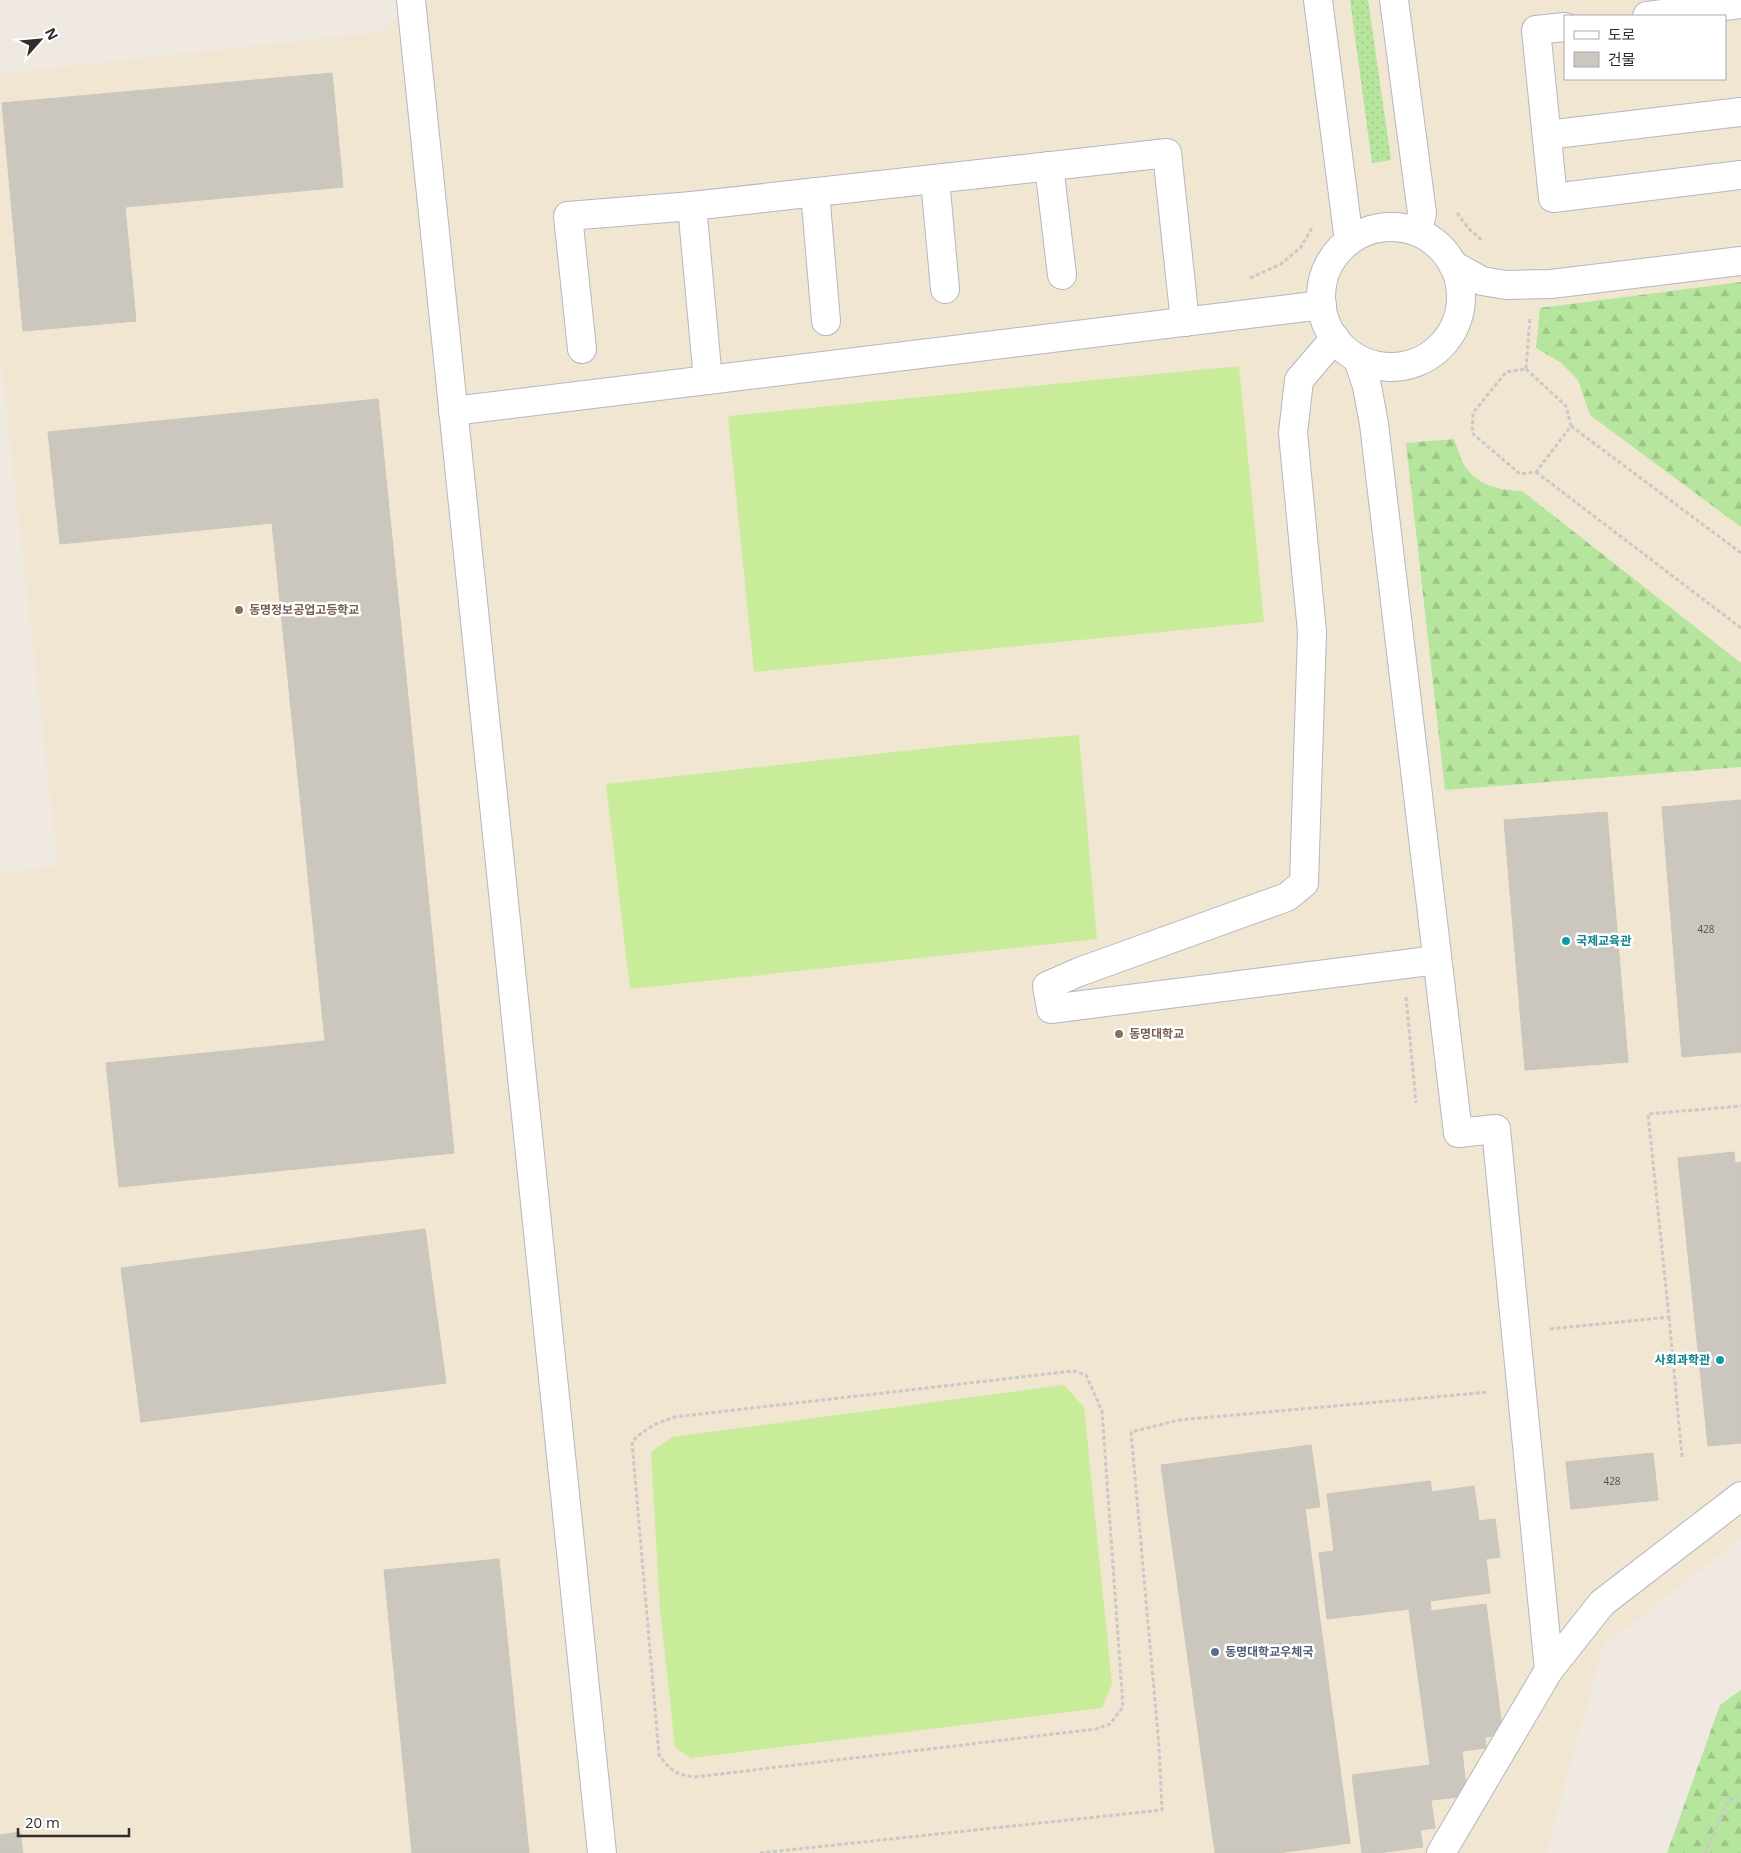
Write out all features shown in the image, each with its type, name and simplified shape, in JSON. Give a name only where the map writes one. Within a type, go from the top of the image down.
[{"type":"street","points":[[411,0],[602,1853]]},
{"type":"street","points":[[1318,0],[1349,241]]},
{"type":"street","points":[[1394,0],[1422,213],[1418,232]]},
{"type":"street","points":[[1655,15],[1741,4]]},
{"type":"street","points":[[1564,26],[1536,30],[1554,198],[1741,175]]},
{"type":"street","points":[[1547,135],[1741,112]]},
{"type":"street","points":[[582,349],[568,216],[692,206],[1167,153],[1184,322]]},
{"type":"street","points":[[1049,166],[1062,275]]},
{"type":"street","points":[[935,179],[945,289]]},
{"type":"street","points":[[815,192],[826,321]]},
{"type":"street","points":[[692,206],[708,380]]},
{"type":"street","points":[[1395,227],[1418,232],[1439,245],[1454,265],[1461,288],[1460,310],[1453,331],[1440,349],[1422,361],[1401,367],[1378,366],[1358,359],[1340,345],[1328,326],[1322,305],[1323,281],[1332,259],[1349,241],[1370,230],[1395,227]]},
{"type":"street","points":[[1454,265],[1482,281],[1506,285],[1551,284],[1741,261]]},
{"type":"street","points":[[1460,310],[1482,295],[1506,285]]},
{"type":"street","points":[[453,412],[1322,305]]},
{"type":"street","points":[[1336,338],[1299,380],[1293,433],[1312,632],[1304,883],[1287,897],[1079,972],[1047,986],[1051,1009],[1437,960]]},
{"type":"street","points":[[1358,359],[1367,386],[1373,415],[1458,1133],[1496,1129],[1549,1670]]},
{"type":"street","points":[[1373,415],[1384,387],[1401,367]]},
{"type":"street","points":[[1440,1853],[1549,1670],[1602,1603],[1741,1496]]},
{"type":"path","points":[[1456,206],[1458,215],[1488,246]]},
{"type":"path","points":[[1247,279],[1281,264],[1300,247],[1313,225]]},
{"type":"path","points":[[1526,369],[1530,316]]},
{"type":"path","points":[[1526,369],[1566,406],[1571,426],[1741,553]]},
{"type":"path","points":[[1526,369],[1506,372],[1472,412],[1472,433],[1520,474],[1536,472],[1741,628]]},
{"type":"path","points":[[1536,472],[1571,426]]},
{"type":"path","points":[[1405,994],[1416,1103]]},
{"type":"path","points":[[1682,1457],[1648,1114],[1741,1106]]},
{"type":"path","points":[[1516,1332],[1669,1317]]},
{"type":"path","points":[[1073,1370],[1086,1375],[1102,1411],[1123,1707],[1110,1724],[1096,1729],[695,1777],[681,1775],[668,1767],[659,1755],[632,1442],[649,1427],[675,1417],[1073,1370]]},
{"type":"path","points":[[760,1853],[1162,1810],[1159,1746],[1131,1432],[1179,1420],[1522,1389]]},
{"type":"path","points":[[1705,1853],[1728,1802],[1741,1795]]},
{"type":"shaded area","name":"동명대학교","points":[[411,0],[1741,0],[1741,1538],[1603,1646],[1546,1853],[0,1853],[0,873],[58,866],[0,353],[0,74],[382,32]]},
{"type":"green space","points":[[1350,0],[1368,0],[1391,160],[1372,163]]},
{"type":"green space","points":[[1741,282],[1741,527],[1590,415],[1578,380],[1560,362],[1536,348],[1540,308]]},
{"type":"green space","points":[[1239,366],[1264,622],[754,672],[728,416]]},
{"type":"green space","points":[[1454,439],[1464,465],[1476,478],[1489,486],[1522,491],[1741,663],[1741,767],[1445,790],[1406,443]]},
{"type":"green space","points":[[1079,735],[1097,939],[630,989],[606,784],[958,745]]},
{"type":"green space","points":[[1064,1385],[1084,1407],[1112,1684],[1102,1708],[691,1758],[675,1747],[660,1610],[651,1452],[672,1437]]},
{"type":"green space","points":[[1741,1690],[1741,1853],[1667,1853],[1720,1705]]},
{"type":"building","points":[[332,73],[343,187],[125,207],[136,321],[23,331],[2,103]]},
{"type":"building","points":[[378,399],[454,1153],[119,1187],[106,1063],[325,1041],[272,523],[60,544],[48,432]]},
{"type":"building","points":[[1741,800],[1741,1052],[1682,1057],[1662,807]]},
{"type":"building","name":"국제교육관","points":[[1607,812],[1628,1062],[1525,1070],[1504,820]]},
{"type":"building","name":"사회과학관","points":[[1734,1152],[1735,1163],[1741,1162],[1741,1443],[1708,1446],[1678,1158]]},
{"type":"building","points":[[425,1229],[446,1383],[141,1422],[121,1268]]},
{"type":"building","points":[[1311,1445],[1320,1507],[1305,1509],[1350,1843],[1278,1853],[1215,1853],[1161,1465]]},
{"type":"building","points":[[1653,1453],[1658,1500],[1571,1509],[1566,1462]]},
{"type":"building","points":[[1430,1481],[1432,1492],[1474,1486],[1479,1521],[1495,1519],[1500,1557],[1486,1559],[1490,1593],[1430,1601],[1431,1611],[1486,1604],[1503,1735],[1485,1737],[1486,1748],[1462,1751],[1467,1796],[1431,1800],[1435,1828],[1420,1830],[1423,1847],[1378,1853],[1362,1853],[1352,1775],[1430,1765],[1409,1609],[1327,1619],[1319,1553],[1334,1551],[1327,1494]]},
{"type":"building","points":[[499,1559],[529,1853],[412,1853],[384,1570]]},
{"type":"building","points":[[20,1832],[23,1853],[0,1853],[0,1835]]},
{"type":"place","name":"동명정보공업고등학교","points":[[239,610]]},
{"type":"place","name":"국제교육관","points":[[1566,941]]},
{"type":"place","name":"동명대학교","points":[[1119,1034]]},
{"type":"place","name":"사회과학관","points":[[1720,1360]]},
{"type":"place","name":"동명대학교우체국","points":[[1215,1652]]}]
